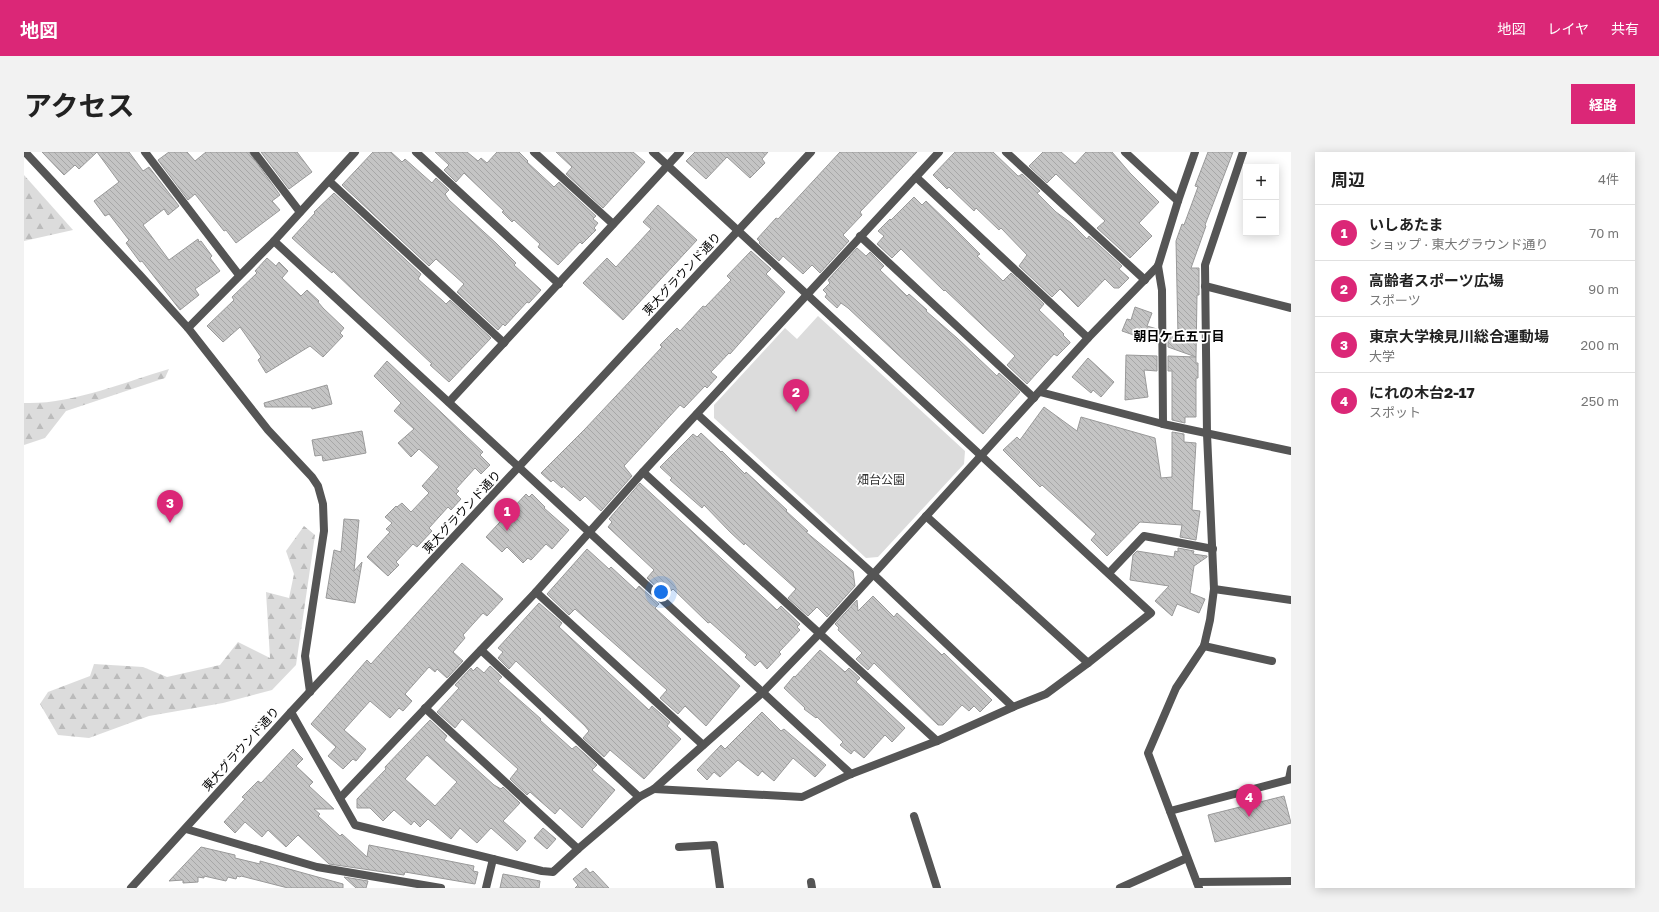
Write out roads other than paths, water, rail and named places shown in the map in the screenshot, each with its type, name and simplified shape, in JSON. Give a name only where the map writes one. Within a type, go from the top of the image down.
[{"type":"street","points":[[25,152],[140,274],[188,328],[268,430],[312,477],[318,486],[325,515],[324,531],[305,656],[310,692]]},
{"type":"street","points":[[145,152],[240,275]]},
{"type":"street","points":[[254,152],[300,212]]},
{"type":"street","points":[[188,328],[274,241],[355,152]]},
{"type":"street","points":[[416,152],[559,284]]},
{"type":"street","points":[[534,152],[613,224]]},
{"type":"street","points":[[653,152],[1151,613],[1046,694],[937,741],[851,774],[802,797],[654,789]]},
{"type":"street","points":[[449,402],[680,152]]},
{"type":"street","name":"東大グラウンド通り","points":[[131,888],[291,712],[811,152]]},
{"type":"street","points":[[340,798],[536,592],[643,472],[939,152]]},
{"type":"street","points":[[1006,152],[1145,280]]},
{"type":"street","points":[[1125,152],[1178,201]]},
{"type":"street","points":[[291,712],[356,825],[542,872],[553,872],[578,848],[639,797],[654,789],[762,693],[819,634],[1088,338],[1158,266],[1195,152]]},
{"type":"street","points":[[1243,152],[1205,265],[1207,434],[1214,589],[1210,620],[1204,646],[1176,688],[1148,753],[1198,885],[1291,881]]},
{"type":"street","points":[[916,177],[1088,338]]},
{"type":"street","points":[[329,181],[504,343]]},
{"type":"street","points":[[860,236],[1037,395],[1207,434],[1291,451]]},
{"type":"street","points":[[274,241],[851,774]]},
{"type":"street","points":[[1158,266],[1162,290],[1163,424]]},
{"type":"street","points":[[1205,286],[1291,308]]},
{"type":"street","points":[[697,414],[873,574],[1013,707]]},
{"type":"street","points":[[643,472],[937,741]]},
{"type":"street","points":[[926,516],[1088,663]]},
{"type":"street","points":[[1109,573],[1144,536],[1213,549]]},
{"type":"street","points":[[1214,589],[1291,600]]},
{"type":"street","points":[[536,592],[702,745]]},
{"type":"street","points":[[1204,646],[1272,661]]},
{"type":"street","points":[[481,650],[639,797]]},
{"type":"street","points":[[425,708],[578,848]]},
{"type":"street","points":[[1170,811],[1290,779],[1291,769]]},
{"type":"street","points":[[914,816],[937,888]]},
{"type":"street","points":[[186,829],[317,867],[441,888]]},
{"type":"street","points":[[679,847],[714,845],[720,888]]},
{"type":"street","points":[[1120,888],[1187,858]]},
{"type":"street","points":[[486,888],[493,859]]},
{"type":"place","name":"高齢者スポーツ広場","points":[[796,412]]},
{"type":"place","name":"東京大学検見川総合運動場","points":[[170,523]]},
{"type":"place","name":"いしあたま","points":[[507,531]]},
{"type":"place","name":"にれの木台2-17","points":[[1249,817]]},
{"type":"district","name":"朝日ケ丘五丁目","points":[[1179,336]]},
{"type":"park label","name":"畑台公園","points":[[881,480]]}]
